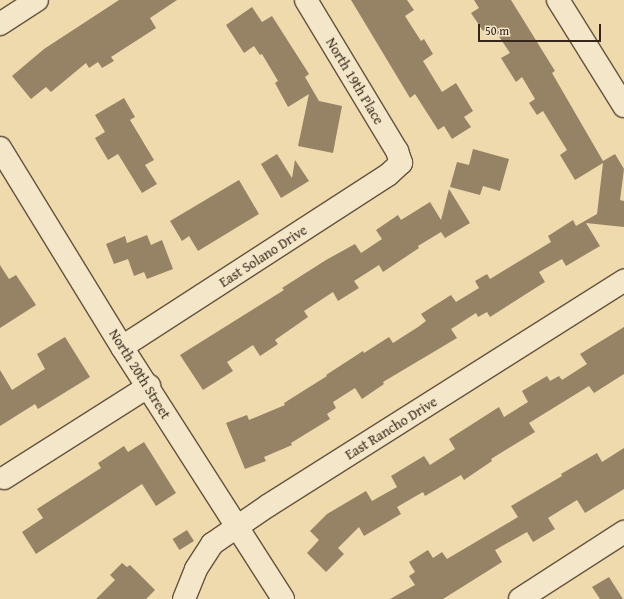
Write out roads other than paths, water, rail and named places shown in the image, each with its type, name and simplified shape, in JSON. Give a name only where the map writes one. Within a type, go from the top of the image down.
[{"type":"street","points":[[0,24],[38,0]]},
{"type":"street","name":"North 19th Place","points":[[306,0],[396,151],[401,163]]},
{"type":"street","points":[[558,0],[624,106]]},
{"type":"street","name":"North 20th Street","points":[[0,148],[122,347],[149,386],[283,599]]},
{"type":"street","name":"East Solano Drive","points":[[122,347],[388,175],[401,163]]},
{"type":"street","name":"East Rancho Drive","points":[[184,599],[196,569],[212,544],[237,526],[624,281]]},
{"type":"street","points":[[4,478],[149,386]]},
{"type":"street","points":[[520,599],[624,532]]}]
